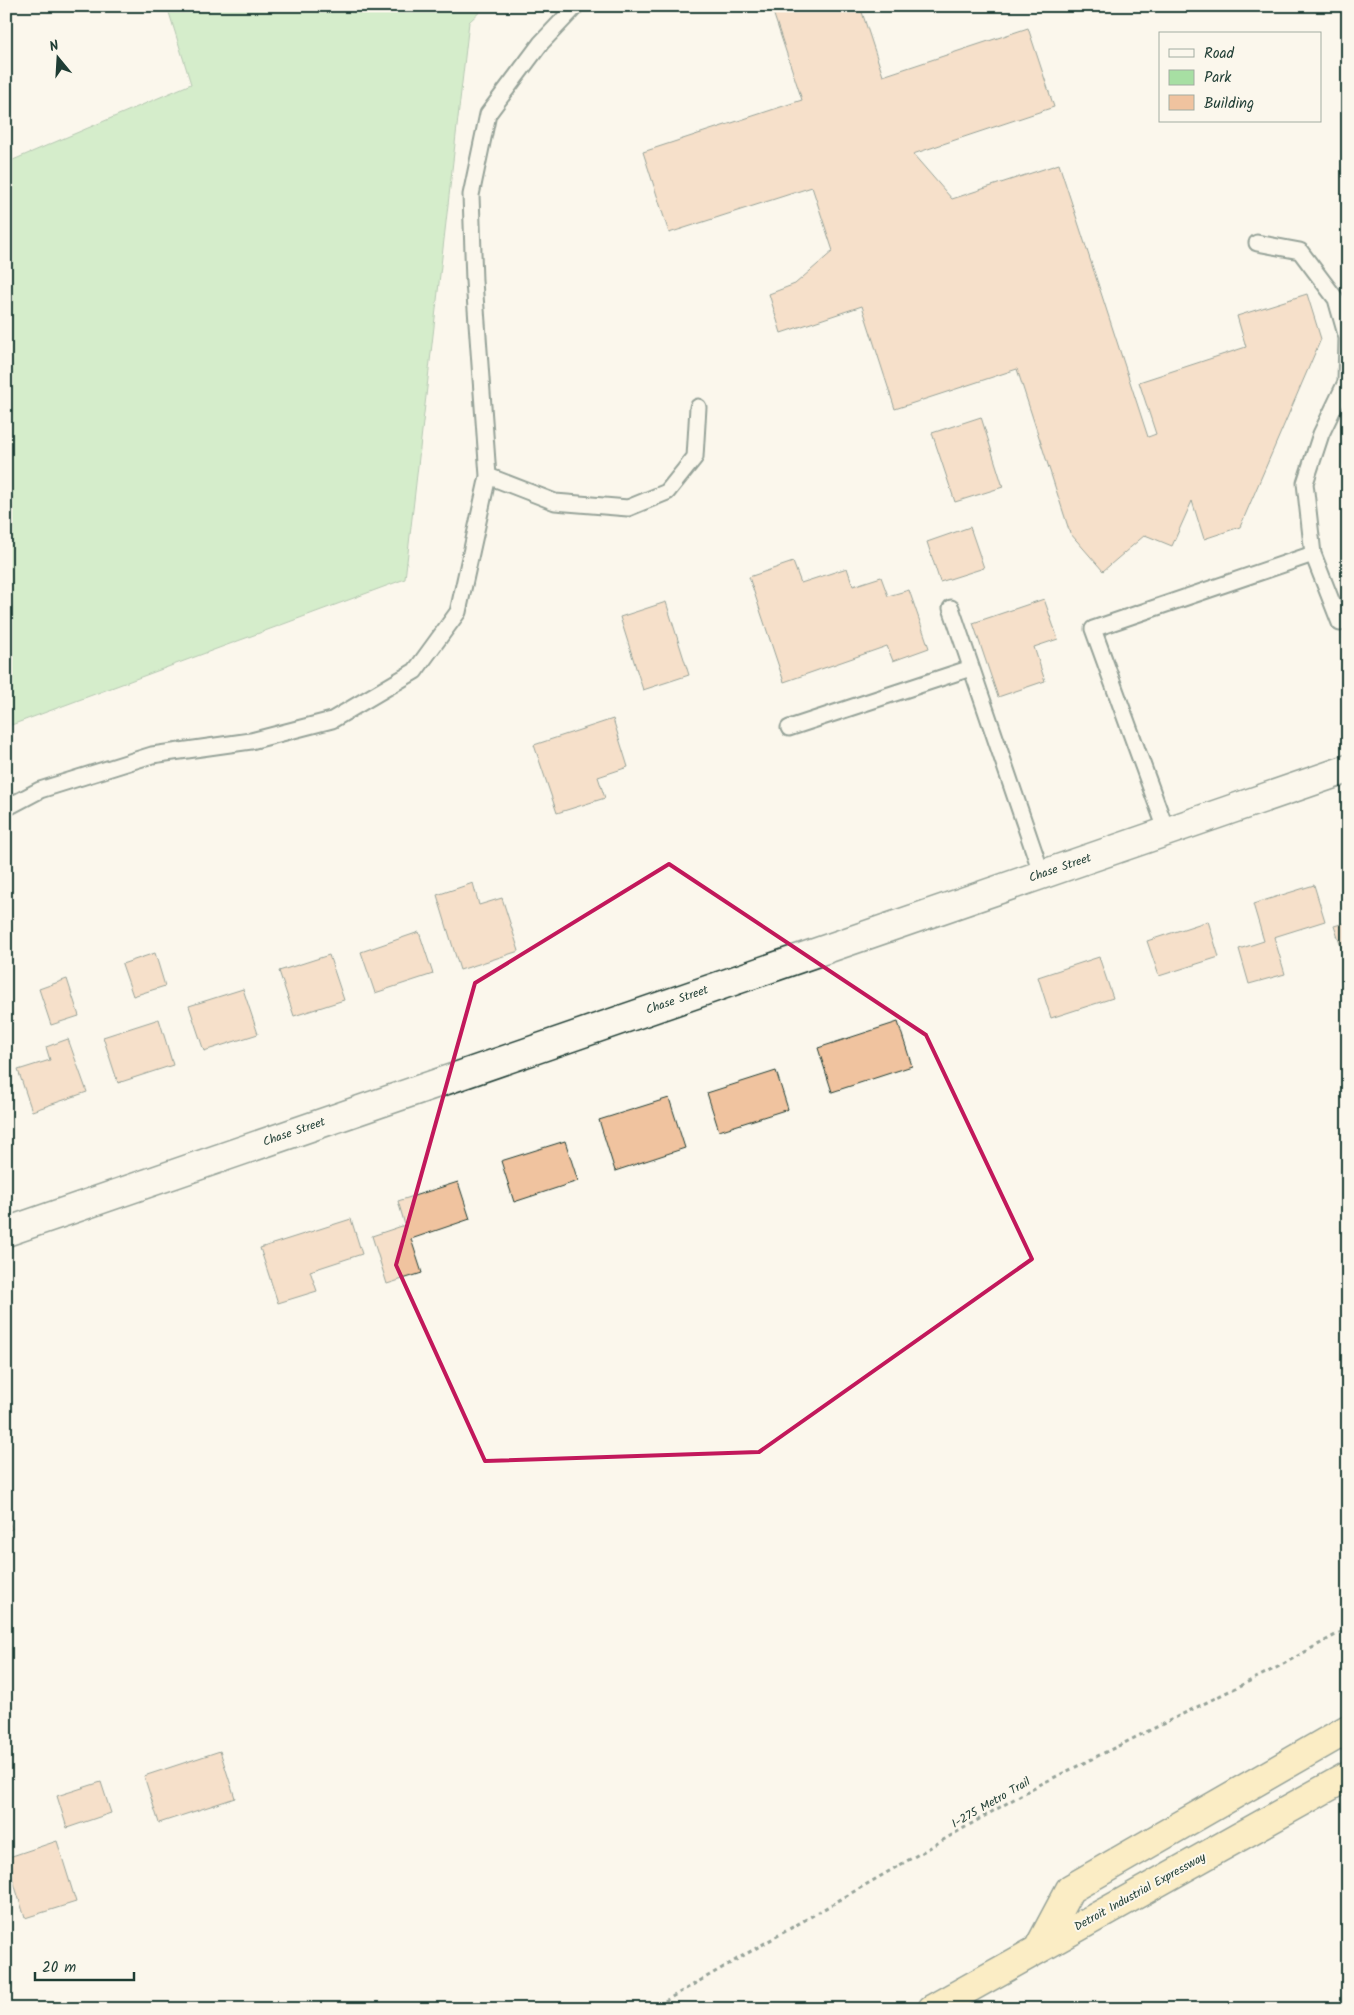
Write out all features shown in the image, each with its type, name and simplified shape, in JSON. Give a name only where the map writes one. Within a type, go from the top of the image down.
[{"type":"highway","points":[[1038,1949],[1070,1890],[1348,1729]]},
{"type":"highway","name":"Detroit Industrial Expressway","points":[[932,2009],[1348,1776]]},
{"type":"street","name":"Chase Street","points":[[6,1232],[1348,769]]},
{"type":"lane","points":[[6,808],[40,790],[152,755],[251,742],[332,720],[415,671],[458,612],[488,476],[474,281],[471,195],[488,114],[541,43],[576,6]]},
{"type":"lane","points":[[1258,243],[1300,251],[1336,299],[1347,338],[1346,382],[1321,434],[1305,483],[1313,554],[1340,623]]},
{"type":"lane","points":[[488,476],[555,502],[628,508],[667,492],[695,457],[698,408]]},
{"type":"lane","points":[[1167,832],[1094,629],[1313,554]]},
{"type":"lane","points":[[951,608],[1042,875]]},
{"type":"lane","points":[[789,728],[971,668]]},
{"type":"path","name":"I-275 Metro Trail","points":[[651,2009],[1033,1788],[1278,1667],[1348,1628]]},
{"type":"highlighted area","points":[[669,864],[926,1035],[1032,1259],[759,1452],[485,1461],[396,1265],[475,983]]},
{"type":"green space","points":[[167,6],[486,6],[469,22],[405,579],[6,727],[6,163],[191,84]]},
{"type":"building","points":[[771,6],[860,6],[883,76],[1028,28],[1054,107],[913,154],[952,199],[1059,164],[1148,437],[1156,434],[1139,382],[1246,347],[1237,316],[1307,294],[1321,339],[1240,527],[1204,539],[1192,501],[1172,546],[1145,535],[1103,571],[1070,533],[1017,369],[895,409],[862,306],[781,333],[769,294],[795,284],[833,251],[812,187],[669,233],[643,152],[802,100]]},
{"type":"building","points":[[981,417],[1003,487],[955,502],[932,433]]},
{"type":"building","points":[[970,527],[984,568],[940,582],[927,542]]},
{"type":"building","points":[[793,562],[801,583],[847,568],[853,586],[881,577],[888,596],[909,590],[929,648],[893,661],[887,646],[784,682],[749,577]]},
{"type":"building","points":[[1044,599],[1058,639],[1034,647],[1045,681],[998,697],[973,623]]},
{"type":"building","points":[[666,602],[689,675],[643,690],[620,617]]},
{"type":"building","points":[[613,719],[628,767],[598,777],[605,798],[557,813],[534,745]]},
{"type":"building","points":[[473,883],[479,905],[502,898],[519,951],[460,970],[437,895]]},
{"type":"building","points":[[1314,885],[1325,921],[1274,937],[1285,974],[1249,984],[1239,949],[1264,941],[1253,904]]},
{"type":"building","points":[[1208,921],[1219,957],[1159,976],[1147,941]]},
{"type":"building","points":[[1348,922],[1348,968],[1334,926]]},
{"type":"building","points":[[419,932],[433,974],[375,993],[361,952]]},
{"type":"building","points":[[155,953],[165,986],[133,996],[122,964]]},
{"type":"building","points":[[329,955],[344,1000],[294,1016],[279,971]]},
{"type":"building","points":[[1099,957],[1113,998],[1051,1018],[1038,977]]},
{"type":"building","points":[[67,979],[79,1016],[51,1025],[39,989]]},
{"type":"building","points":[[243,989],[258,1034],[204,1051],[189,1006]]},
{"type":"building","points":[[159,1019],[173,1065],[118,1083],[103,1037]]},
{"type":"building","points":[[898,1022],[912,1066],[832,1092],[818,1048]]},
{"type":"building","points":[[68,1039],[87,1092],[32,1111],[18,1070],[50,1060],[46,1047]]},
{"type":"building","points":[[776,1071],[788,1109],[719,1131],[707,1093]]},
{"type":"building","points":[[669,1098],[685,1148],[615,1171],[599,1120]]},
{"type":"building","points":[[565,1141],[578,1181],[514,1202],[501,1161]]},
{"type":"building","points":[[458,1182],[470,1219],[411,1239],[422,1273],[387,1284],[372,1236],[405,1225],[398,1201]]},
{"type":"building","points":[[351,1219],[362,1254],[310,1271],[317,1291],[278,1303],[260,1248]]},
{"type":"building","points":[[6,1514],[12,1529],[6,1531]]},
{"type":"building","points":[[220,1751],[235,1798],[159,1823],[144,1776]]},
{"type":"building","points":[[101,1782],[111,1813],[67,1828],[57,1796]]},
{"type":"building","points":[[57,1841],[76,1902],[25,1918],[6,1858]]}]
